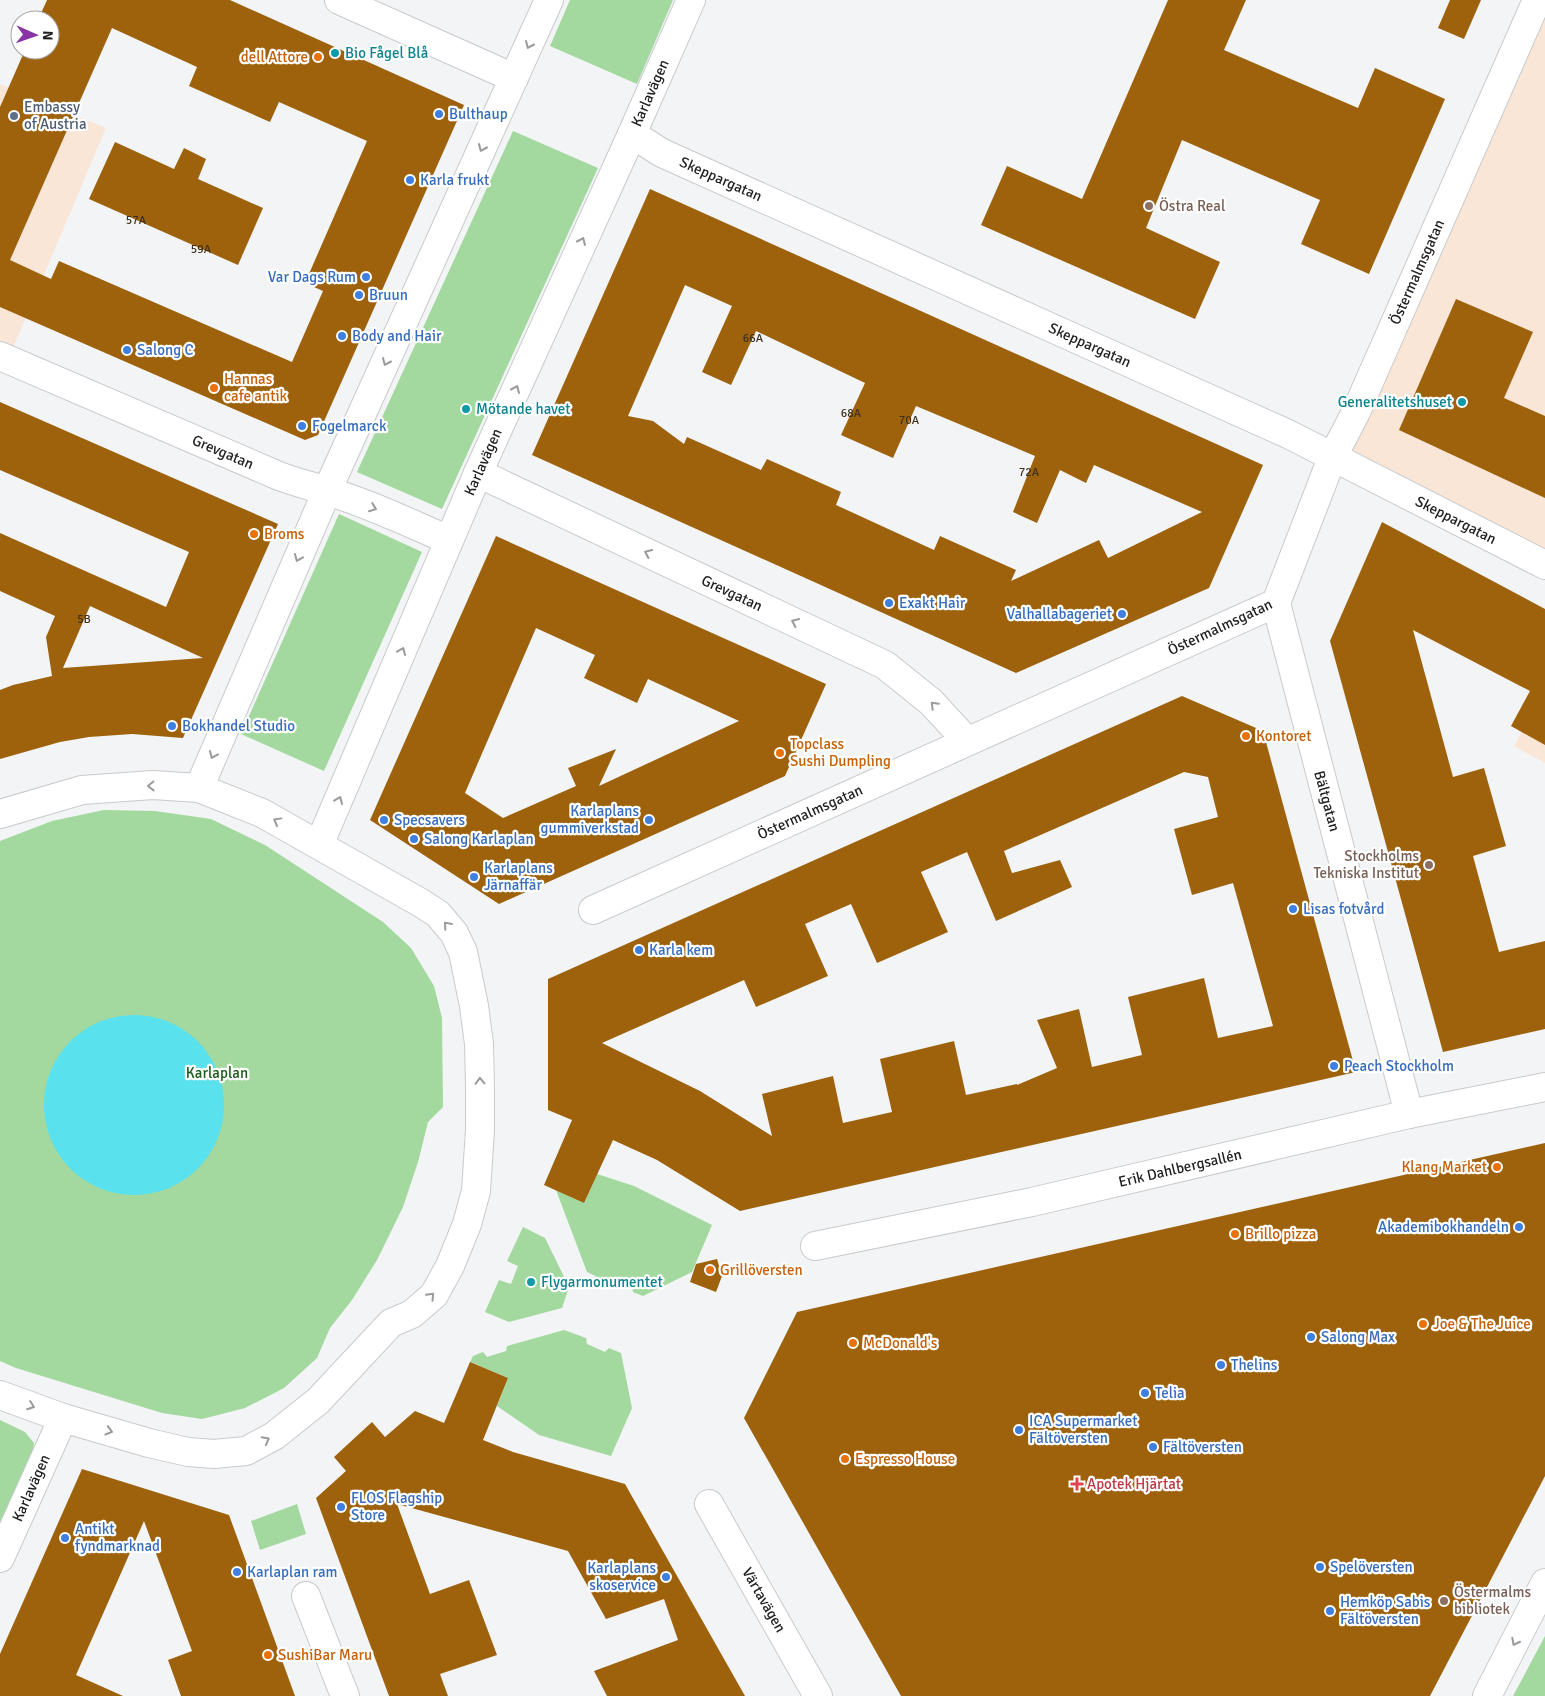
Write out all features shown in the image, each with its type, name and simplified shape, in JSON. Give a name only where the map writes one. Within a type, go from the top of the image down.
[{"type":"street","points":[[339,0],[514,78]]},
{"type":"street","points":[[199,788],[328,491],[549,0]]},
{"type":"street","name":"Karlavägen","points":[[319,845],[478,473],[691,0]]},
{"type":"street","name":"Östermalmsgatan","points":[[594,910],[1276,603],[1332,458],[1362,396],[1537,0]]},
{"type":"street","name":"Skeppargatan","points":[[632,134],[669,156],[1279,430],[1545,566]]},
{"type":"street","name":"Grevgatan","points":[[0,356],[279,476],[328,491],[449,540]]},
{"type":"street","name":"Grevgatan","points":[[478,473],[886,665],[931,702],[967,741]]},
{"type":"street","name":"Bältgatan","points":[[1276,603],[1409,1114]]},
{"type":"street","points":[[0,814],[82,790],[153,785],[199,788],[262,813],[438,914],[454,933],[463,952],[474,1006],[478,1044],[480,1130],[476,1191],[467,1224],[450,1266],[434,1295],[412,1314],[391,1323],[318,1401],[274,1436],[246,1451],[214,1454],[188,1452],[62,1418],[0,1395]]},
{"type":"street","name":"Erik Dahlbergsallén","points":[[815,1246],[1032,1202],[1409,1114],[1545,1086]]},
{"type":"street","name":"Karlavägen","points":[[0,1558],[62,1418]]},
{"type":"street","name":"Värtavägen","points":[[709,1504],[818,1696]]},
{"type":"street","points":[[1486,1696],[1545,1583]]},
{"type":"street","points":[[306,1596],[345,1696]]},
{"type":"shaded area","points":[[1545,0],[1545,567],[1334,463]]},
{"type":"shaded area","points":[[0,84],[106,128],[10,355],[0,350]]},
{"type":"shaded area","points":[[1545,691],[1545,763],[1514,746]]},
{"type":"green space","points":[[570,0],[673,0],[637,84],[550,46]]},
{"type":"green space","points":[[513,131],[598,168],[442,509],[357,472]]},
{"type":"green space","points":[[339,514],[422,552],[324,771],[241,734]]},
{"type":"green space","name":"Karlaplan","points":[[104,810],[155,811],[211,819],[265,845],[383,922],[411,948],[434,986],[442,1018],[443,1107],[428,1122],[418,1162],[403,1207],[377,1260],[352,1300],[330,1328],[317,1358],[284,1388],[245,1408],[202,1419],[162,1413],[16,1368],[0,1361],[0,841],[52,821]]},
{"type":"green space","points":[[597,1174],[634,1186],[712,1225],[692,1272],[643,1296],[633,1292],[632,1286],[615,1279],[608,1282],[587,1272],[556,1190],[584,1203]]},
{"type":"green space","points":[[523,1227],[545,1238],[569,1287],[562,1308],[509,1322],[485,1312],[499,1280],[511,1284],[518,1266],[507,1261]]},
{"type":"green space","points":[[564,1330],[586,1338],[587,1344],[605,1352],[609,1348],[621,1353],[632,1408],[611,1456],[539,1435],[497,1406],[508,1378],[470,1362],[473,1356],[483,1352],[487,1357],[506,1351],[507,1346]]},
{"type":"green space","points":[[0,1420],[25,1432],[34,1443],[33,1451],[0,1525]]},
{"type":"green space","points":[[297,1504],[306,1534],[260,1550],[251,1521]]},
{"type":"green space","points":[[1545,1636],[1545,1696],[1513,1696]]},
{"type":"water","points":[[143,1015],[152,1016],[177,1025],[198,1041],[214,1062],[223,1087],[223,1123],[214,1148],[198,1169],[177,1185],[169,1188],[152,1194],[125,1195],[116,1194],[91,1185],[64,1162],[54,1148],[45,1123],[44,1096],[45,1087],[54,1062],[77,1035],[91,1025],[116,1016]]},
{"type":"building","points":[[47,0],[230,0],[464,105],[318,435],[305,440],[0,307],[0,107],[21,60],[60,60],[60,10],[42,10]],"holes":[[[112,28],[197,67],[189,86],[270,122],[279,102],[367,141],[305,283],[323,291],[292,362],[59,261],[51,279],[10,260]]]},
{"type":"building","points":[[1168,0],[1246,0],[1224,50],[1358,108],[1375,68],[1445,99],[1369,274],[1301,244],[1320,200],[1182,140],[1146,228],[1220,262],[1195,319],[981,225],[1007,166],[1082,199]]},
{"type":"building","points":[[1450,0],[1481,0],[1464,39],[1438,28]]},
{"type":"building","points":[[115,142],[174,169],[184,148],[206,159],[198,179],[263,208],[238,265],[89,199]]},
{"type":"building","points":[[650,189],[1263,465],[1209,588],[1016,673],[532,455]],"holes":[[[685,285],[732,306],[702,372],[731,385],[756,331],[865,383],[841,435],[893,458],[916,406],[1035,456],[1013,512],[1037,523],[1060,470],[1086,483],[1094,465],[1202,512],[1108,558],[1099,540],[1011,581],[1016,570],[940,536],[934,550],[836,505],[841,492],[767,459],[761,470],[687,437],[684,444],[653,421],[628,416]]]},
{"type":"building","name":"Generalitetshuset","points":[[1456,299],[1533,332],[1504,398],[1545,416],[1545,498],[1399,430]]},
{"type":"building","points":[[0,402],[278,524],[183,738],[132,734],[89,737],[60,742],[0,759],[0,690],[52,676],[46,637],[55,616],[0,591],[0,533],[166,607],[189,552],[0,470]],"holes":[[[90,606],[203,658],[63,668]]]},
{"type":"building","points":[[1382,522],[1545,609],[1545,745],[1511,726],[1530,691],[1413,630],[1453,777],[1484,768],[1506,846],[1473,856],[1499,952],[1545,941],[1545,1029],[1443,1052],[1330,641]]},
{"type":"building","points":[[496,536],[826,684],[785,776],[499,904],[370,820]],"holes":[[[536,628],[595,655],[584,678],[637,703],[648,679],[739,721],[599,786],[616,749],[568,768],[576,786],[503,818],[465,793]]]},
{"type":"building","points":[[1182,696],[1263,731],[1356,1072],[740,1211],[657,1160],[613,1140],[584,1203],[544,1185],[572,1120],[548,1110],[548,979]],"holes":[[[1184,772],[1208,777],[1218,817],[1174,829],[1192,895],[1233,883],[1273,1026],[1218,1038],[1204,978],[1128,997],[1142,1055],[1092,1067],[1079,1009],[1037,1020],[1057,1068],[1017,1085],[966,1095],[954,1041],[880,1059],[892,1112],[843,1123],[833,1076],[762,1094],[772,1136],[700,1091],[602,1043],[744,980],[756,1007],[828,976],[805,924],[851,904],[877,963],[948,932],[921,872],[967,852],[996,921],[1072,887],[1060,860],[1012,873],[1004,851]]]},
{"type":"building","name":"Fältöversten","points":[[1545,1143],[1545,1476],[1430,1696],[901,1696],[744,1418],[797,1312]]},
{"type":"building","points":[[717,1259],[722,1276],[716,1292],[690,1282],[696,1264]]},
{"type":"building","points":[[470,1362],[508,1378],[483,1440],[513,1452],[625,1484],[745,1696],[607,1696],[594,1671],[678,1640],[664,1599],[606,1619],[568,1551],[397,1504],[430,1594],[469,1580],[497,1655],[440,1674],[448,1696],[389,1696],[316,1498],[346,1471],[334,1457],[372,1422],[385,1437],[415,1411],[444,1423]]},
{"type":"building","points":[[82,1469],[229,1515],[295,1696],[181,1696],[168,1660],[192,1651],[144,1521],[76,1675],[123,1696],[0,1696],[0,1654]]},
{"type":"place","name":"Bio Fågel Blå","points":[[335,53]]},
{"type":"place","name":"dell Attore","points":[[318,57]]},
{"type":"place","name":"Bulthaup","points":[[439,114]]},
{"type":"place","name":"Embassy of Austria","points":[[14,116]]},
{"type":"place","name":"Karla frukt","points":[[410,180]]},
{"type":"place","name":"Östra Real","points":[[1149,206]]},
{"type":"place","name":"Var Dags Rum","points":[[366,277]]},
{"type":"place","name":"Bruun","points":[[359,295]]},
{"type":"place","name":"Body and Hair","points":[[342,336]]},
{"type":"place","name":"Salong C","points":[[127,350]]},
{"type":"place","name":"Hannas cafe antik","points":[[214,388]]},
{"type":"place","name":"Generalitetshuset","points":[[1462,402]]},
{"type":"place","name":"Mötande havet","points":[[466,409]]},
{"type":"place","name":"Fogelmarck","points":[[302,426]]},
{"type":"place","name":"Broms","points":[[254,534]]},
{"type":"place","name":"Exakt Hair","points":[[889,603]]},
{"type":"place","name":"Valhallabageriet","points":[[1122,614]]},
{"type":"place","name":"Bokhandel Studio","points":[[172,726]]},
{"type":"place","name":"Kontoret","points":[[1246,736]]},
{"type":"place","name":"Topclass Sushi Dumpling","points":[[780,753]]},
{"type":"place","name":"Specsavers","points":[[384,820]]},
{"type":"place","name":"Karlaplans gummiverkstad","points":[[649,820]]},
{"type":"place","name":"Salong Karlaplan","points":[[414,839]]},
{"type":"place","name":"Stockholms Tekniska Institut","points":[[1429,865]]},
{"type":"place","name":"Karlaplans Järnaffär","points":[[474,877]]},
{"type":"place","name":"Lisas fotvård","points":[[1293,909]]},
{"type":"place","name":"Karla kem","points":[[639,950]]},
{"type":"place","name":"Peach Stockholm","points":[[1334,1066]]},
{"type":"place","name":"Klang Market","points":[[1497,1167]]},
{"type":"place","name":"Akademibokhandeln","points":[[1519,1227]]},
{"type":"place","name":"Brillo pizza","points":[[1235,1234]]},
{"type":"place","name":"Grillöversten","points":[[710,1270]]},
{"type":"place","name":"Flygarmonumentet","points":[[531,1282]]},
{"type":"place","name":"Joe & The Juice","points":[[1423,1324]]},
{"type":"place","name":"Salong Max","points":[[1311,1337]]},
{"type":"place","name":"McDonald's","points":[[853,1343]]},
{"type":"place","name":"Thelins","points":[[1221,1365]]},
{"type":"place","name":"Telia","points":[[1145,1393]]},
{"type":"place","name":"ICA Supermarket Fältöversten","points":[[1019,1430]]},
{"type":"place","name":"Fältöversten","points":[[1153,1447]]},
{"type":"place","name":"Espresso House","points":[[845,1459]]},
{"type":"place","name":"Apotek Hjärtat","points":[[1077,1484]]},
{"type":"place","name":"FLOS Flagship Store","points":[[341,1507]]},
{"type":"place","name":"Antikt fyndmarknad","points":[[65,1538]]},
{"type":"place","name":"Spelöversten","points":[[1320,1567]]},
{"type":"place","name":"Karlaplan ram","points":[[237,1572]]},
{"type":"place","name":"Karlaplans skoservice","points":[[666,1577]]},
{"type":"place","name":"Östermalms bibliotek","points":[[1444,1601]]},
{"type":"place","name":"Hemköp Sabis Fältöversten","points":[[1330,1611]]},
{"type":"place","name":"SushiBar Maru","points":[[268,1655]]}]
